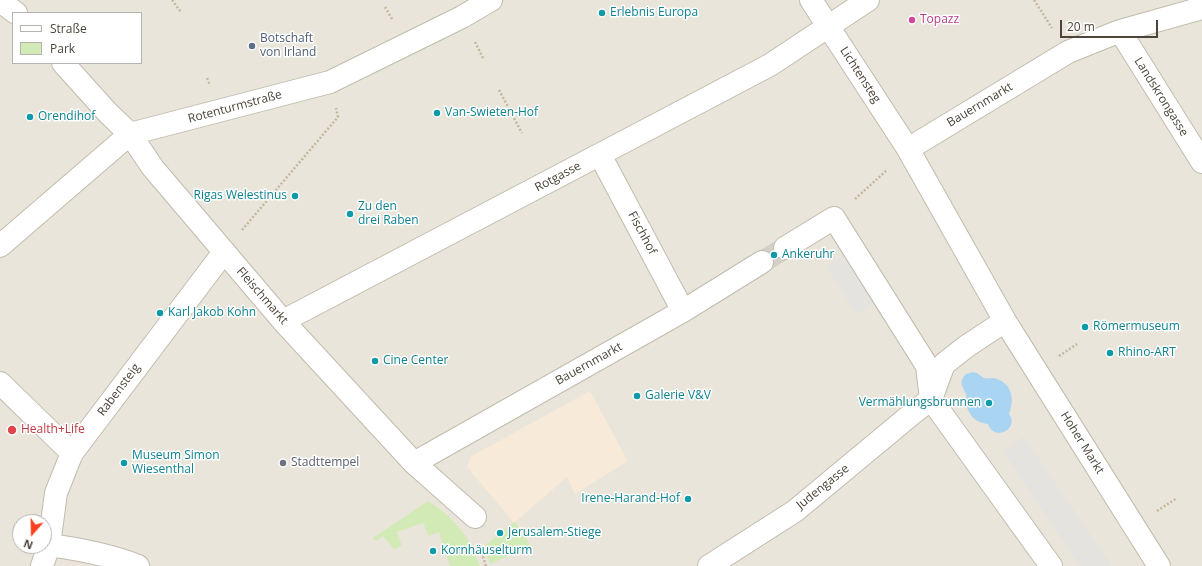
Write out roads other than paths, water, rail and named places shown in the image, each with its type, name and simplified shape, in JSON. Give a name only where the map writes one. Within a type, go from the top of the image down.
[{"type":"street","name":"Rotenturmstraße","points":[[0,246],[130,134],[330,82],[462,17],[491,0]]},
{"type":"street","name":"Lichtensteg","points":[[811,0],[908,149]]},
{"type":"street","name":"Rotgasse","points":[[283,321],[770,65],[868,0]]},
{"type":"street","points":[[0,1],[15,12]]},
{"type":"street","name":"Bauernmarkt","points":[[908,149],[1068,52],[1120,31],[1202,8]]},
{"type":"street","name":"Landskrongasse","points":[[1120,31],[1202,162]]},
{"type":"street","name":"Fleischmarkt","points":[[64,64],[108,113],[130,134],[152,168],[283,321],[414,463],[475,517]]},
{"type":"street","name":"Hoher Markt","points":[[908,149],[1005,321],[1159,566]]},
{"type":"street","name":"Fischhof","points":[[600,155],[683,311]]},
{"type":"street","points":[[785,248],[834,218],[927,366],[931,399],[1052,566]]},
{"type":"street","name":"Rabensteig","points":[[52,523],[56,494],[72,453],[224,252]]},
{"type":"street","name":"Bauernmarkt","points":[[414,463],[683,311],[762,262]]},
{"type":"street","points":[[931,399],[944,364],[967,346],[1005,321]]},
{"type":"street","points":[[0,383],[72,453]]},
{"type":"street","name":"Judengasse","points":[[709,566],[795,511],[931,399]]},
{"type":"street","points":[[52,546],[124,560],[138,566]]},
{"type":"street","name":"Rabensteig","points":[[42,566],[46,554]]},
{"type":"water","name":"Vermählungsbrunnen","points":[[973,372],[985,378],[1000,380],[1008,387],[1012,397],[1009,414],[1012,419],[1009,429],[1000,433],[995,432],[988,424],[979,422],[970,414],[962,380],[966,374]]},
{"type":"tunnel","points":[[762,262],[785,248]]},
{"type":"place","name":"Erlebnis Europa","points":[[602,13]]},
{"type":"place","name":"Topazz","points":[[912,20]]},
{"type":"place","name":"Botschaft von Irland","points":[[252,46]]},
{"type":"place","name":"Van-Swieten-Hof","points":[[437,113]]},
{"type":"place","name":"Orendihof","points":[[30,117]]},
{"type":"place","name":"Rigas Welestinus","points":[[295,196]]},
{"type":"place","name":"Zu den drei Raben","points":[[350,214]]},
{"type":"place","name":"Ankeruhr","points":[[774,255]]},
{"type":"place","name":"Karl Jakob Kohn","points":[[160,313]]},
{"type":"place","name":"Römermuseum","points":[[1085,327]]},
{"type":"place","name":"Rhino-ART","points":[[1110,353]]},
{"type":"place","name":"Cine Center","points":[[375,361]]},
{"type":"place","name":"Galerie V&V","points":[[637,396]]},
{"type":"place","name":"Vermählungsbrunnen","points":[[989,403]]},
{"type":"place","name":"Health+Life","points":[[12,430]]},
{"type":"place","name":"Museum Simon Wiesenthal","points":[[124,463]]},
{"type":"place","name":"Stadttempel","points":[[283,463]]},
{"type":"place","name":"Irene-Harand-Hof","points":[[688,499]]},
{"type":"place","name":"Jerusalem-Stiege","points":[[500,533]]},
{"type":"place","name":"Kornhäuselturm","points":[[433,551]]}]
